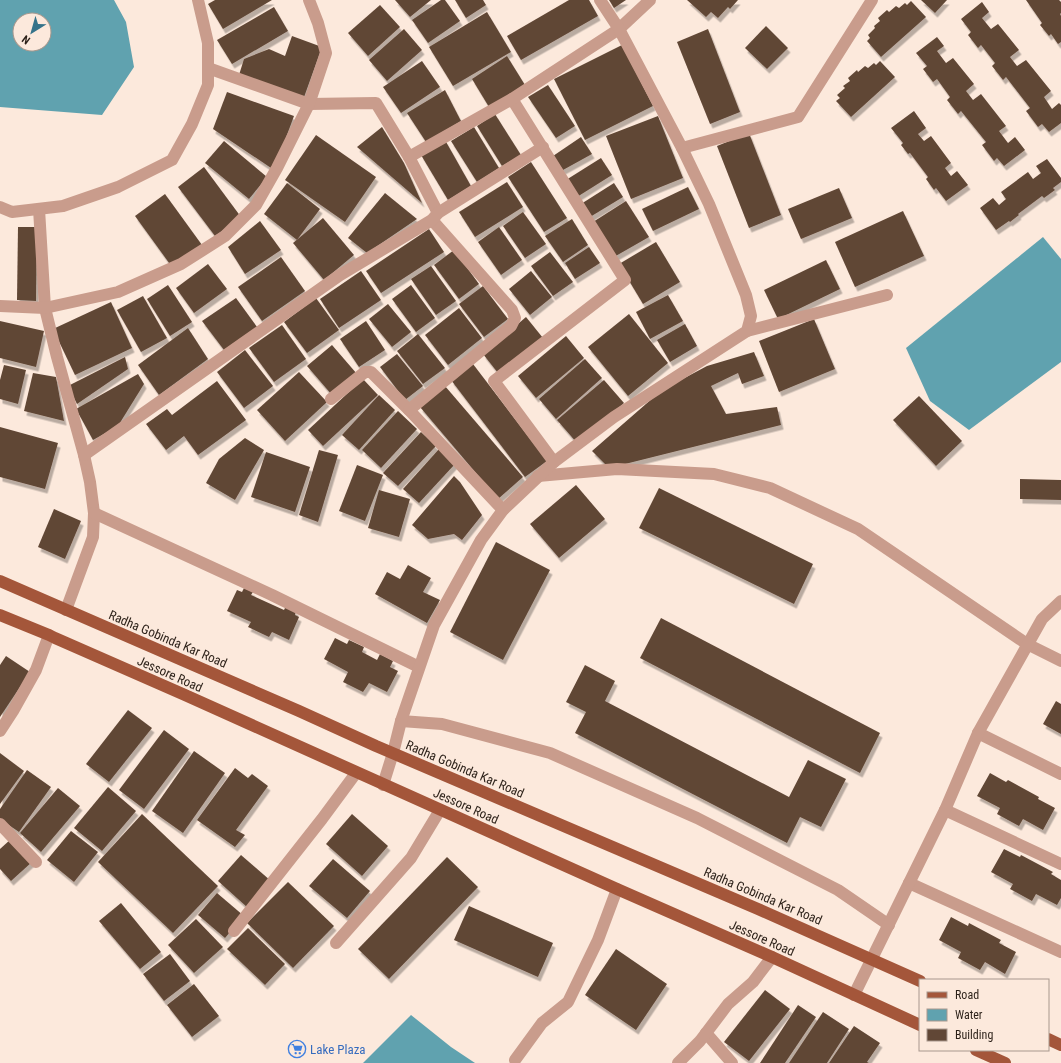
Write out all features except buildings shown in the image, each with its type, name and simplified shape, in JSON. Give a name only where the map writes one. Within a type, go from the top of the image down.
[{"type":"main road","name":"Radha Gobinda Kar Road","points":[[0,580],[393,753],[758,908],[919,981]]},
{"type":"main road","name":"Jessore Road","points":[[0,615],[185,695],[356,773],[772,956],[854,996],[919,1025]]},
{"type":"main road","points":[[1049,1040],[1061,1045]]},
{"type":"main road","points":[[978,1051],[1006,1063]]},
{"type":"street","points":[[0,208],[12,212],[63,206],[118,187],[172,160],[192,124],[208,85],[208,43],[198,0]]},
{"type":"street","points":[[0,306],[45,308],[118,292],[181,264],[225,236],[256,205],[277,168],[309,104],[326,53],[318,23],[309,0]]},
{"type":"street","points":[[600,0],[620,29],[682,148],[709,204],[746,295],[751,316],[747,331]]},
{"type":"street","points":[[409,157],[512,99],[620,29],[650,0]]},
{"type":"street","points":[[682,148],[798,117],[872,0]]},
{"type":"street","points":[[208,68],[309,104],[376,103],[409,157],[435,217],[512,310],[515,318],[511,326],[410,410]]},
{"type":"street","points":[[512,99],[625,280],[494,381],[554,462]]},
{"type":"street","points":[[84,455],[340,275],[435,217],[543,148]]},
{"type":"street","points":[[39,209],[45,308],[57,358],[84,455],[90,482],[94,513],[93,538],[66,610]]},
{"type":"street","points":[[383,785],[401,721],[434,626],[481,540],[503,510],[554,462],[614,417],[747,331],[887,295]]},
{"type":"street","points":[[331,399],[365,372],[371,372],[410,410],[503,510]]},
{"type":"street","points":[[538,476],[617,469],[707,473],[770,488],[858,529],[1027,644],[1061,661]]},
{"type":"street","points":[[94,513],[272,595],[419,667]]},
{"type":"street","points":[[854,996],[944,810],[978,733],[1042,619],[1061,601]]},
{"type":"street","points":[[0,731],[36,670],[49,635]]},
{"type":"street","points":[[401,721],[442,724],[550,753],[697,818],[838,890],[889,925]]},
{"type":"street","points":[[978,733],[1061,774]]},
{"type":"street","points":[[234,931],[322,819],[356,773]]},
{"type":"street","points":[[336,943],[411,858],[440,810]]},
{"type":"street","points":[[944,810],[1061,864]]},
{"type":"street","points":[[1,827],[36,862]]},
{"type":"street","points":[[909,883],[1061,952]]},
{"type":"street","points":[[515,1060],[542,1023],[568,1002],[598,940],[617,889]]},
{"type":"street","points":[[678,1063],[700,1041],[728,1004],[753,982],[772,956]]},
{"type":"street","points":[[706,1033],[732,1063]]},
{"type":"water","points":[[0,0],[114,0],[126,22],[134,67],[102,115],[0,107]]},
{"type":"water","points":[[1043,237],[1061,259],[1061,362],[969,430],[930,401],[906,348]]},
{"type":"water","points":[[411,1015],[451,1047],[475,1063],[363,1063]]},
{"type":"place","name":"Lake Plaza","points":[[297,1049]]}]
